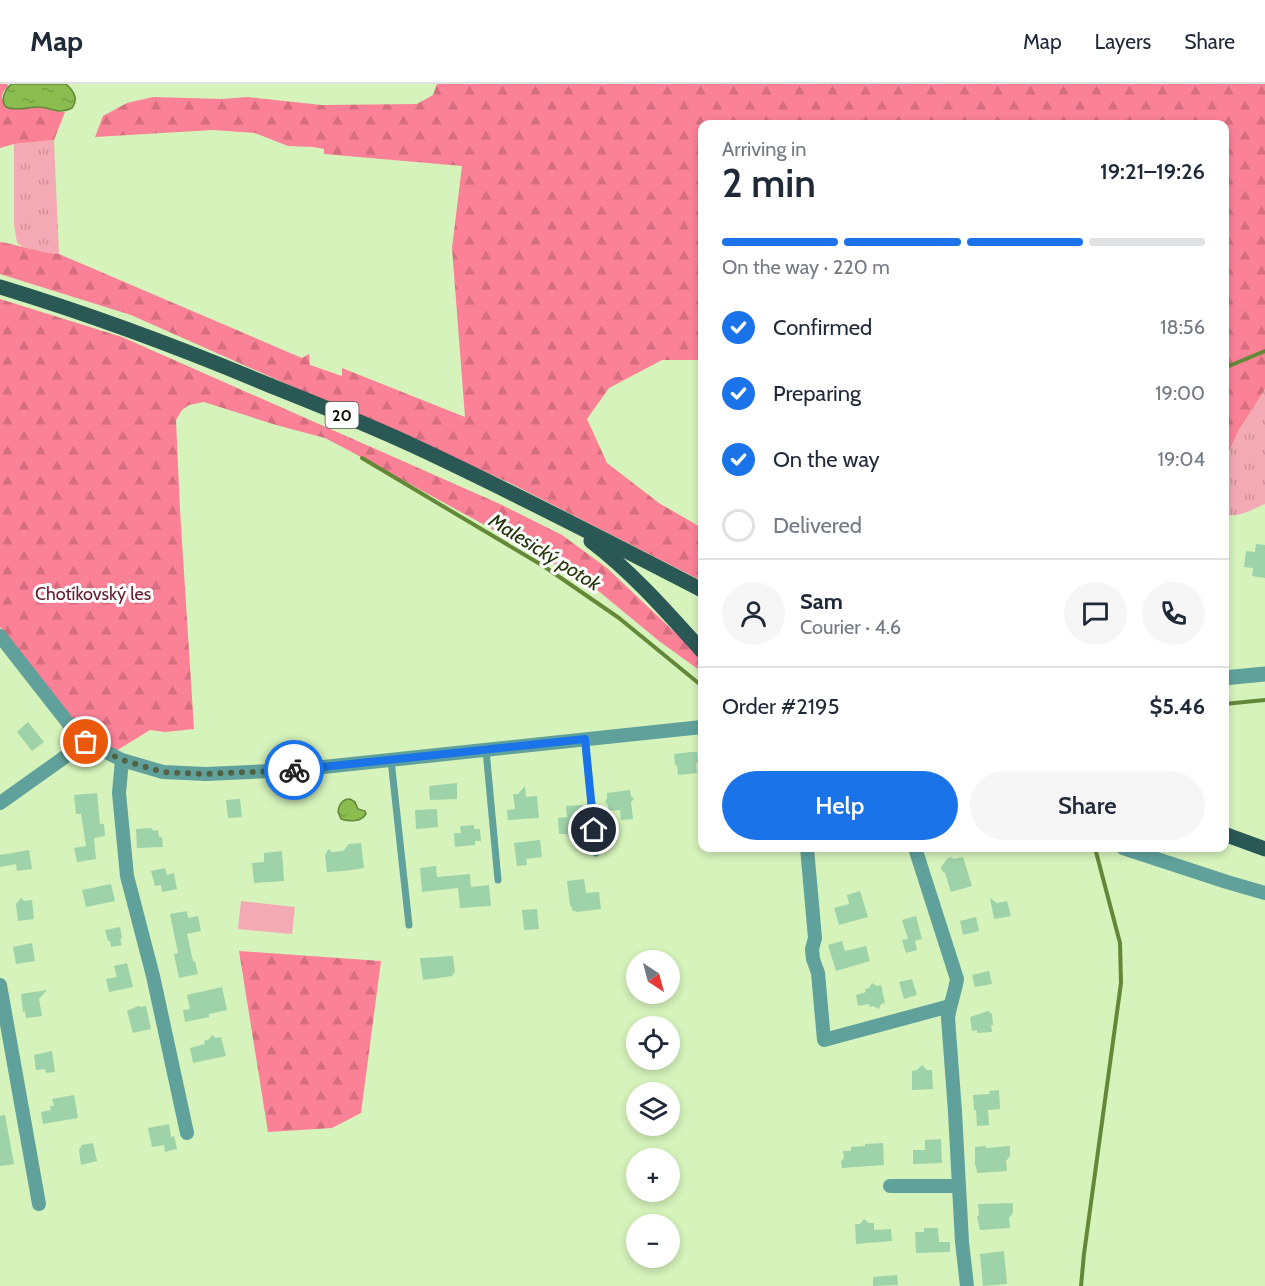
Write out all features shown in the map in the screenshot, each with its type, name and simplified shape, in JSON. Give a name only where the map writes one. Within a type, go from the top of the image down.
[{"type":"main road","name":"20","points":[[0,287],[124,329],[321,405],[412,445],[698,588]]},
{"type":"main road","points":[[555,515],[609,555],[634,577],[698,647]]},
{"type":"main road","points":[[1229,836],[1265,849]]},
{"type":"street","points":[[0,636],[72,728],[86,742],[122,760],[163,772],[206,774],[295,770],[698,726]]},
{"type":"street","points":[[1229,678],[1265,674]]},
{"type":"street","points":[[0,803],[86,742]]},
{"type":"street","points":[[122,760],[119,794],[128,876],[153,976],[187,1133]]},
{"type":"street","points":[[807,852],[815,938],[812,949],[818,973],[824,1040],[950,1006]]},
{"type":"street","points":[[916,852],[957,979],[948,1018],[956,1112],[958,1186],[967,1286]]},
{"type":"street","points":[[1135,852],[1265,893]]},
{"type":"street","points":[[0,985],[39,1204]]},
{"type":"street","points":[[890,1186],[958,1186]]},
{"type":"lane","points":[[585,739],[596,853]]},
{"type":"lane","points":[[486,750],[498,880]]},
{"type":"lane","points":[[391,759],[409,925]]},
{"type":"green space","points":[[0,84],[8,86],[2,97],[7,107],[41,107],[65,112],[54,140],[14,144],[0,148]]},
{"type":"green space","points":[[437,84],[1265,84],[1265,389],[1239,430],[1229,451],[1229,120],[698,120],[698,360],[662,360],[609,388],[587,419],[607,463],[659,503],[698,526],[698,579],[510,483],[131,315],[0,274],[0,242],[59,254],[302,358],[309,354],[310,365],[342,376],[342,368],[465,417],[452,248],[462,166],[324,154],[324,149],[288,146],[255,133],[213,130],[95,137],[103,116],[127,103],[153,97],[222,99],[247,97],[322,105],[417,104],[433,95]]},
{"type":"green space","points":[[54,140],[59,254],[32,250],[17,243],[14,224],[14,144]]},
{"type":"green space","name":"Chotíkovský les","points":[[0,299],[122,337],[500,504],[562,535],[607,568],[698,654],[698,669],[659,641],[596,589],[348,450],[325,438],[204,402],[189,405],[182,410],[176,420],[194,729],[165,732],[150,730],[116,751],[93,740],[51,695],[0,627]]},
{"type":"green space","points":[[1265,389],[1265,504],[1250,511],[1229,515],[1229,452],[1239,430]]},
{"type":"green space","points":[[241,901],[295,907],[292,934],[238,929]]},
{"type":"green space","points":[[239,951],[381,961],[361,1113],[332,1128],[268,1132]]},
{"type":"water","points":[[12,84],[66,84],[73,92],[75,101],[72,108],[63,111],[40,107],[18,109],[6,107],[3,98],[7,88]]},
{"type":"water","points":[[350,799],[355,802],[358,809],[365,811],[366,814],[361,819],[352,821],[341,819],[338,812],[340,804]]},
{"type":"building","points":[[1256,544],[1265,545],[1265,578],[1252,576],[1253,568],[1244,567],[1246,551],[1255,552]]},
{"type":"building","points":[[28,722],[44,742],[32,751],[17,732]]},
{"type":"building","points":[[697,752],[697,773],[678,775],[674,754]]},
{"type":"building","points":[[457,783],[457,799],[430,800],[429,786]]},
{"type":"building","points":[[525,786],[526,797],[537,796],[539,818],[508,820],[507,810],[515,809],[513,794],[518,794]]},
{"type":"building","points":[[630,790],[634,799],[631,802],[633,819],[621,820],[620,810],[609,811],[605,802],[607,793]]},
{"type":"building","points":[[97,793],[100,824],[104,824],[105,836],[94,838],[96,859],[77,862],[74,848],[86,846],[81,814],[76,814],[74,795]]},
{"type":"building","points":[[240,799],[242,817],[228,818],[226,800]]},
{"type":"building","points":[[583,805],[585,832],[572,833],[569,837],[566,834],[559,834],[558,818],[567,817],[566,806]]},
{"type":"building","points":[[437,809],[438,827],[416,829],[415,810]]},
{"type":"building","points":[[474,825],[474,829],[480,829],[481,841],[475,841],[475,845],[455,847],[454,833],[461,833],[460,826]]},
{"type":"building","points":[[151,828],[154,831],[158,830],[159,837],[162,837],[163,847],[137,848],[136,829]]},
{"type":"building","points":[[540,840],[542,857],[526,859],[527,865],[517,866],[514,843]]},
{"type":"building","points":[[361,843],[364,868],[327,872],[325,855],[329,849],[332,852],[343,851],[349,844]]},
{"type":"building","points":[[29,850],[32,869],[17,871],[16,864],[0,867],[0,855]]},
{"type":"building","points":[[282,851],[284,881],[254,883],[252,863],[264,862],[264,853]]},
{"type":"building","points":[[951,857],[954,859],[963,857],[972,886],[951,892],[941,867]]},
{"type":"building","points":[[436,866],[437,877],[470,874],[471,887],[489,885],[491,906],[460,908],[458,888],[422,892],[420,868]]},
{"type":"building","points":[[165,868],[167,875],[174,873],[177,889],[162,892],[161,885],[155,886],[151,871]]},
{"type":"building","points":[[584,879],[586,893],[599,892],[601,909],[577,912],[572,910],[567,881]]},
{"type":"building","points":[[111,884],[115,901],[86,907],[82,890]]},
{"type":"building","points":[[860,891],[868,917],[839,925],[834,908],[849,904],[847,895]]},
{"type":"building","points":[[21,898],[24,901],[32,900],[34,919],[18,921],[16,904]]},
{"type":"building","points":[[990,898],[997,903],[1007,901],[1011,916],[994,919]]},
{"type":"building","points":[[537,909],[539,929],[524,930],[522,910]]},
{"type":"building","points":[[187,911],[188,918],[198,916],[201,931],[187,934],[198,974],[179,978],[174,954],[178,953],[170,914]]},
{"type":"building","points":[[916,916],[922,939],[915,941],[917,950],[906,953],[902,940],[908,939],[902,920]]},
{"type":"building","points":[[976,917],[979,931],[963,935],[960,921]]},
{"type":"building","points":[[120,927],[122,945],[111,947],[105,930]]},
{"type":"building","points":[[842,941],[845,951],[866,946],[870,961],[836,971],[828,945]]},
{"type":"building","points":[[32,943],[35,961],[16,964],[13,947]]},
{"type":"building","points":[[453,956],[455,973],[452,974],[453,976],[423,980],[420,958]]},
{"type":"building","points":[[127,963],[133,987],[109,992],[106,979],[117,977],[114,966]]},
{"type":"building","points":[[989,971],[992,984],[975,987],[972,975]]},
{"type":"building","points":[[912,979],[917,995],[904,999],[899,982]]},
{"type":"building","points":[[872,983],[877,986],[881,985],[885,1003],[881,1004],[879,1009],[870,1007],[869,1004],[858,1006],[856,995],[866,992],[865,989],[869,988]]},
{"type":"building","points":[[222,987],[227,1010],[185,1022],[183,1010],[190,1009],[187,995]]},
{"type":"building","points":[[47,990],[39,999],[42,1016],[26,1018],[21,994]]},
{"type":"building","points":[[138,1006],[146,1006],[151,1029],[133,1033],[127,1011]]},
{"type":"building","points":[[988,1011],[992,1014],[992,1032],[972,1031],[970,1017]]},
{"type":"building","points":[[212,1035],[216,1038],[221,1037],[226,1056],[193,1063],[190,1048],[205,1044],[204,1041]]},
{"type":"building","points":[[52,1051],[55,1072],[46,1073],[45,1069],[36,1070],[34,1055]]},
{"type":"building","points":[[922,1065],[927,1070],[932,1070],[933,1089],[912,1090],[912,1071]]},
{"type":"building","points":[[999,1090],[1000,1109],[988,1110],[989,1125],[977,1126],[973,1095],[990,1094],[989,1091]]},
{"type":"building","points":[[74,1095],[78,1118],[43,1124],[41,1112],[51,1110],[50,1106],[54,1106],[52,1099]]},
{"type":"building","points":[[5,1115],[14,1164],[0,1166],[0,1116]]},
{"type":"building","points":[[169,1124],[171,1137],[174,1136],[177,1149],[165,1152],[164,1145],[152,1147],[148,1128]]},
{"type":"building","points":[[941,1139],[942,1163],[913,1164],[913,1150],[925,1150],[925,1140]]},
{"type":"building","points":[[93,1143],[97,1161],[81,1165],[79,1150],[82,1145]]},
{"type":"building","points":[[883,1143],[884,1165],[842,1168],[843,1151],[851,1151],[851,1147],[865,1146],[865,1144]]},
{"type":"building","points":[[986,1146],[986,1148],[1010,1146],[1010,1156],[1006,1161],[1007,1171],[977,1173],[975,1147]]},
{"type":"building","points":[[1013,1203],[1013,1213],[1009,1218],[1010,1228],[980,1230],[977,1217],[979,1215],[978,1204]]},
{"type":"building","points":[[864,1219],[869,1223],[874,1223],[874,1230],[891,1229],[892,1241],[856,1244],[855,1224],[860,1224]]},
{"type":"building","points":[[924,1228],[938,1228],[939,1242],[950,1242],[950,1252],[916,1253],[915,1232],[924,1232]]},
{"type":"building","points":[[1004,1251],[1007,1284],[983,1286],[980,1254]]},
{"type":"building","points":[[897,1275],[898,1285],[873,1286],[873,1277]]},
{"type":"waterway","points":[[1229,366],[1265,351]]},
{"type":"waterway","name":"Malesický potok","points":[[362,458],[545,567],[619,618],[698,683]]},
{"type":"waterway","points":[[1229,704],[1265,700]]},
{"type":"waterway","points":[[1081,1286],[1121,983],[1120,943],[1096,852]]},
{"type":"way so far","points":[[86,742],[122,760],[163,772],[206,774],[294,770]]},
{"type":"route","points":[[294,770],[585,739],[594,830]]}]
